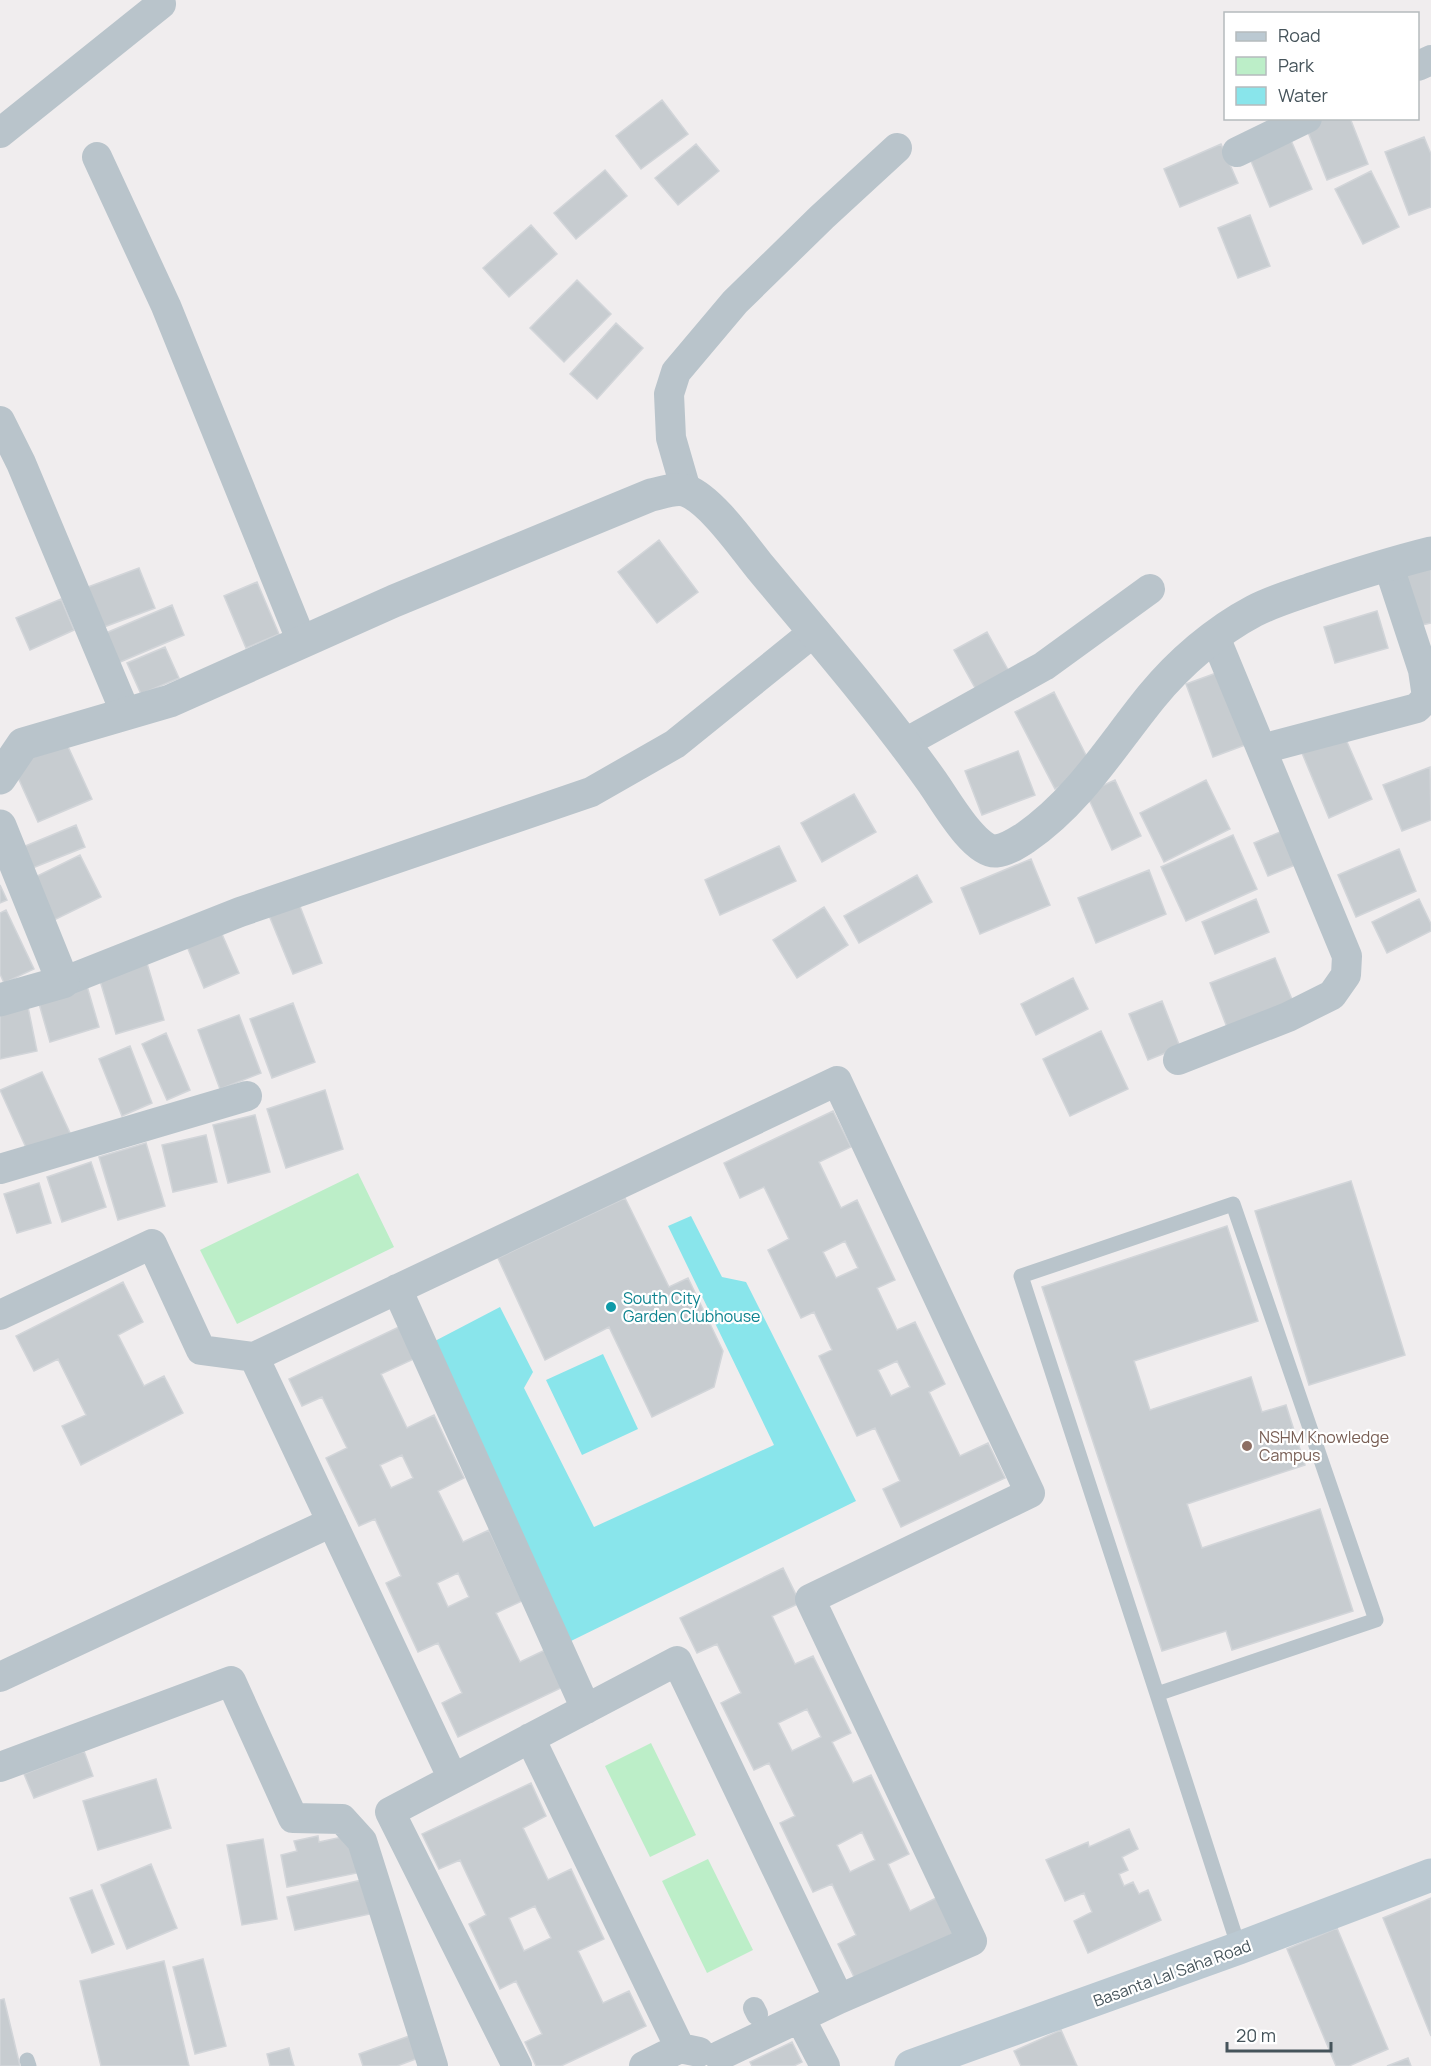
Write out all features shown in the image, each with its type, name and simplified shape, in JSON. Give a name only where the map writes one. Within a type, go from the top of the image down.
[{"type":"main road","name":"Basanta Lal Saha Road","points":[[911,2066],[1239,1948],[1431,1875]]},
{"type":"street","points":[[0,133],[161,4]]},
{"type":"street","points":[[1237,152],[1303,120]]},
{"type":"street","points":[[897,148],[735,302],[676,372],[669,394],[671,438],[686,490],[710,507],[815,631],[905,743],[973,839],[989,851],[1000,851],[1016,844],[1045,825],[1093,775],[1153,695],[1190,657],[1255,610],[1388,564],[1431,553]]},
{"type":"street","points":[[98,157],[166,306],[302,642]]},
{"type":"street","points":[[0,421],[21,463],[126,714]]},
{"type":"street","points":[[0,778],[23,744],[170,701],[394,601],[651,495],[686,490]]},
{"type":"street","points":[[1262,749],[1417,708],[1427,697],[1423,670],[1388,564]]},
{"type":"street","points":[[905,743],[1044,666],[1150,589]]},
{"type":"street","points":[[0,1000],[63,982],[240,912],[591,792],[675,744],[815,631]]},
{"type":"street","points":[[1178,1060],[1297,1013],[1332,995],[1346,975],[1347,956],[1215,637]]},
{"type":"street","points":[[0,826],[63,982]]},
{"type":"street","points":[[0,1315],[152,1244],[201,1350],[254,1357],[837,1081],[1030,1493],[810,1599],[972,1941],[838,1999],[721,2061],[680,2048],[644,2066]]},
{"type":"street","points":[[0,1169],[247,1095]]},
{"type":"street","points":[[397,1289],[586,1709]]},
{"type":"street","points":[[254,1357],[453,1779]]},
{"type":"street","points":[[0,1677],[332,1522]]},
{"type":"street","points":[[517,2066],[390,1812],[677,1661],[838,1999]]},
{"type":"street","points":[[0,1767],[231,1681],[293,1818],[342,1819],[362,1841],[433,2066]]},
{"type":"street","points":[[530,1738],[680,2048]]},
{"type":"street","points":[[800,2018],[825,2066]]},
{"type":"lane","points":[[1157,1694],[1376,1620],[1233,1204],[1021,1276],[1239,1948]]},
{"type":"green space","points":[[358,1173],[394,1247],[237,1324],[200,1250]]},
{"type":"green space","points":[[651,1743],[696,1835],[650,1857],[605,1766]]},
{"type":"green space","points":[[708,1859],[753,1950],[707,1973],[662,1881]]},
{"type":"water","points":[[691,1216],[722,1277],[746,1282],[856,1501],[571,1641],[433,1342],[500,1307],[533,1372],[524,1388],[594,1527],[774,1445],[668,1226]]},
{"type":"water","points":[[603,1354],[638,1429],[582,1455],[546,1380]]},
{"type":"building","points":[[662,100],[688,134],[641,169],[616,136]]},
{"type":"building","points":[[1308,120],[1351,120],[1368,164],[1327,180],[1304,122]]},
{"type":"building","points":[[1287,131],[1312,189],[1270,207],[1246,149]]},
{"type":"building","points":[[1424,137],[1431,154],[1431,207],[1409,215],[1385,152]]},
{"type":"building","points":[[696,144],[719,171],[678,205],[655,178]]},
{"type":"building","points":[[1221,144],[1238,183],[1180,207],[1164,169]]},
{"type":"building","points":[[605,170],[627,196],[576,239],[554,213]]},
{"type":"building","points":[[1371,171],[1399,227],[1363,244],[1335,189]]},
{"type":"building","points":[[1250,215],[1270,266],[1238,278],[1218,228]]},
{"type":"building","points":[[531,225],[557,254],[509,297],[483,268]]},
{"type":"building","points":[[577,280],[611,314],[564,362],[530,328]]},
{"type":"building","points":[[616,323],[643,348],[597,399],[570,374]]},
{"type":"building","points":[[659,540],[698,592],[657,623],[618,572]]},
{"type":"building","points":[[1431,560],[1431,623],[1413,627],[1398,569]]},
{"type":"building","points":[[139,568],[155,608],[104,627],[88,587]]},
{"type":"building","points":[[257,582],[279,634],[246,648],[224,596]]},
{"type":"building","points":[[61,599],[74,630],[30,650],[16,618]]},
{"type":"building","points":[[172,605],[184,635],[106,668],[94,638]]},
{"type":"building","points":[[1377,611],[1388,648],[1335,663],[1324,627]]},
{"type":"building","points":[[987,632],[1012,677],[979,695],[954,650]]},
{"type":"building","points":[[165,647],[179,678],[141,694],[127,663]]},
{"type":"building","points":[[1219,672],[1245,745],[1213,757],[1186,684]]},
{"type":"building","points":[[1054,692],[1093,769],[1055,789],[1015,712]]},
{"type":"building","points":[[1344,735],[1372,799],[1329,818],[1302,753]]},
{"type":"building","points":[[65,740],[92,799],[38,822],[12,764]]},
{"type":"building","points":[[1018,751],[1035,795],[982,815],[965,771]]},
{"type":"building","points":[[1430,767],[1431,820],[1402,831],[1383,785]]},
{"type":"building","points":[[1115,780],[1141,836],[1112,850],[1086,793]]},
{"type":"building","points":[[1206,780],[1230,829],[1164,862],[1140,813]]},
{"type":"building","points":[[854,794],[876,832],[822,862],[801,823]]},
{"type":"building","points":[[76,825],[85,847],[20,873],[11,852]]},
{"type":"building","points":[[1287,829],[1300,863],[1268,876],[1254,843]]},
{"type":"building","points":[[1233,835],[1257,889],[1186,921],[1161,867]]},
{"type":"building","points":[[779,846],[796,881],[720,915],[705,880]]},
{"type":"building","points":[[1399,849],[1416,891],[1356,917],[1338,875]]},
{"type":"building","points":[[80,855],[101,897],[48,923],[27,881]]},
{"type":"building","points":[[1031,859],[1050,905],[980,934],[961,888]]},
{"type":"building","points":[[1149,870],[1166,914],[1096,943],[1078,898]]},
{"type":"building","points":[[917,875],[932,902],[859,943],[844,916]]},
{"type":"building","points":[[0,885],[7,900],[0,903]]},
{"type":"building","points":[[296,896],[322,963],[293,974],[266,908]]},
{"type":"building","points":[[1256,899],[1269,932],[1215,954],[1202,922]]},
{"type":"building","points":[[1419,899],[1431,924],[1431,931],[1387,953],[1372,922]]},
{"type":"building","points":[[824,907],[848,945],[797,978],[773,940]]},
{"type":"building","points":[[6,910],[34,969],[4,983],[0,974],[0,913]]},
{"type":"building","points":[[218,925],[239,973],[204,988],[184,939]]},
{"type":"building","points":[[1275,958],[1296,1009],[1230,1035],[1210,983]]},
{"type":"building","points":[[146,960],[164,1020],[116,1034],[98,974]]},
{"type":"building","points":[[1073,978],[1088,1009],[1036,1035],[1021,1004]]},
{"type":"building","points":[[87,986],[99,1027],[50,1042],[38,1000]]},
{"type":"building","points":[[1162,1001],[1180,1047],[1148,1060],[1129,1014]]},
{"type":"building","points":[[27,1002],[37,1051],[0,1059],[0,1007]]},
{"type":"building","points":[[293,1003],[315,1062],[272,1078],[250,1019]]},
{"type":"building","points":[[239,1015],[261,1073],[220,1089],[198,1030]]},
{"type":"building","points":[[1101,1031],[1128,1089],[1070,1116],[1043,1059]]},
{"type":"building","points":[[166,1033],[190,1090],[167,1100],[142,1044]]},
{"type":"building","points":[[130,1046],[152,1103],[122,1116],[99,1059]]},
{"type":"building","points":[[42,1072],[70,1133],[28,1152],[0,1090]]},
{"type":"building","points":[[325,1090],[343,1149],[286,1168],[267,1109]]},
{"type":"building","points":[[833,1111],[851,1147],[819,1162],[841,1208],[857,1200],[895,1280],[877,1288],[897,1330],[915,1322],[945,1384],[929,1392],[960,1456],[988,1443],[1005,1478],[901,1527],[883,1489],[900,1481],[875,1428],[857,1436],[819,1356],[832,1350],[814,1312],[801,1318],[768,1250],[789,1239],[764,1187],[740,1198],[724,1163]],"holes":[[[845,1241],[858,1268],[836,1278],[823,1252]],[[897,1361],[910,1387],[891,1396],[878,1370]]]},
{"type":"building","points":[[255,1115],[270,1172],[228,1183],[213,1125]]},
{"type":"building","points":[[206,1135],[217,1182],[173,1192],[162,1145]]},
{"type":"building","points":[[146,1143],[165,1206],[118,1220],[99,1157]]},
{"type":"building","points":[[91,1162],[106,1207],[62,1222],[47,1177]]},
{"type":"building","points":[[1351,1181],[1405,1355],[1309,1385],[1255,1211]]},
{"type":"building","points":[[39,1183],[51,1223],[17,1233],[4,1194]]},
{"type":"building","name":"South City Garden Clubhouse","points":[[625,1198],[669,1287],[688,1278],[723,1351],[714,1387],[652,1417],[609,1327],[545,1360],[498,1258]]},
{"type":"building","points":[[1227,1226],[1258,1321],[1134,1361],[1150,1410],[1251,1377],[1262,1412],[1286,1405],[1305,1465],[1187,1504],[1202,1548],[1320,1509],[1353,1611],[1232,1650],[1226,1631],[1162,1651],[1042,1287]]},
{"type":"building","points":[[123,1282],[143,1322],[118,1335],[144,1386],[164,1376],[183,1413],[81,1465],[62,1426],[86,1415],[58,1359],[34,1371],[16,1336]]},
{"type":"building","points":[[401,1326],[416,1358],[381,1374],[407,1428],[434,1415],[464,1478],[438,1491],[463,1542],[489,1530],[522,1601],[496,1613],[520,1662],[545,1650],[563,1687],[458,1737],[442,1703],[462,1693],[438,1643],[418,1652],[386,1583],[401,1576],[375,1519],[359,1526],[326,1458],[347,1448],[322,1397],[302,1406],[289,1379]],"holes":[[[402,1455],[413,1478],[391,1488],[380,1465]],[[458,1573],[469,1597],[448,1607],[437,1583]]]},
{"type":"building","points":[[783,1568],[800,1603],[772,1616],[795,1664],[813,1656],[851,1733],[832,1742],[853,1783],[871,1775],[909,1854],[888,1864],[910,1911],[940,1896],[957,1932],[856,1981],[838,1944],[856,1935],[832,1884],[813,1892],[780,1823],[795,1816],[769,1763],[754,1770],[721,1703],[741,1693],[717,1644],[697,1653],[680,1618]],"holes":[[[807,1709],[821,1737],[792,1751],[778,1723]],[[862,1832],[875,1860],[850,1872],[837,1845]]]},
{"type":"building","points":[[84,1751],[93,1776],[34,1798],[24,1774]]},
{"type":"building","points":[[156,1779],[171,1828],[98,1850],[83,1801]]},
{"type":"building","points":[[531,1783],[546,1816],[523,1828],[548,1880],[571,1869],[604,1939],[578,1951],[603,2003],[629,1991],[646,2026],[561,2066],[536,2066],[525,2042],[542,2034],[516,1981],[500,1989],[469,1924],[486,1915],[460,1860],[439,1869],[422,1834]],"holes":[[[535,1906],[551,1938],[524,1951],[509,1918]]]},
{"type":"building","points":[[1129,1829],[1138,1849],[1122,1857],[1128,1870],[1119,1874],[1124,1886],[1133,1882],[1139,1894],[1148,1890],[1161,1920],[1088,1953],[1074,1921],[1092,1912],[1084,1893],[1065,1901],[1046,1860],[1088,1842],[1089,1847]]},
{"type":"building","points":[[318,1836],[319,1842],[342,1837],[352,1845],[357,1873],[287,1887],[281,1855],[297,1851],[294,1841]]},
{"type":"building","points":[[263,1839],[277,1919],[242,1925],[227,1845]]},
{"type":"building","points":[[151,1864],[177,1928],[127,1949],[101,1885]]},
{"type":"building","points":[[362,1880],[370,1914],[295,1930],[287,1897]]},
{"type":"building","points":[[92,1890],[114,1944],[92,1953],[70,1898]]},
{"type":"building","points":[[1431,1898],[1431,2036],[1383,1918]]},
{"type":"building","points":[[1337,1928],[1388,2049],[1349,2066],[1336,2066],[1287,1949]]},
{"type":"building","points":[[203,1959],[226,2046],[195,2054],[173,1967]]},
{"type":"building","points":[[164,1961],[189,2066],[101,2066],[80,1981]]},
{"type":"building","points":[[4,1999],[20,2066],[0,2066],[0,2000]]},
{"type":"building","points":[[1061,2030],[1077,2066],[1021,2066],[1014,2051]]},
{"type":"building","points":[[412,2035],[421,2057],[397,2066],[363,2066],[359,2054]]},
{"type":"building","points":[[792,2042],[802,2062],[794,2066],[752,2066],[750,2062]]},
{"type":"building","points":[[289,2048],[294,2066],[270,2066],[267,2054]]},
{"type":"building","points":[[1408,2058],[1411,2066],[1387,2066]]},
{"type":"place","name":"South City Garden Clubhouse","points":[[611,1307]]},
{"type":"place","name":"NSHM Knowledge Campus","points":[[1247,1446]]}]
